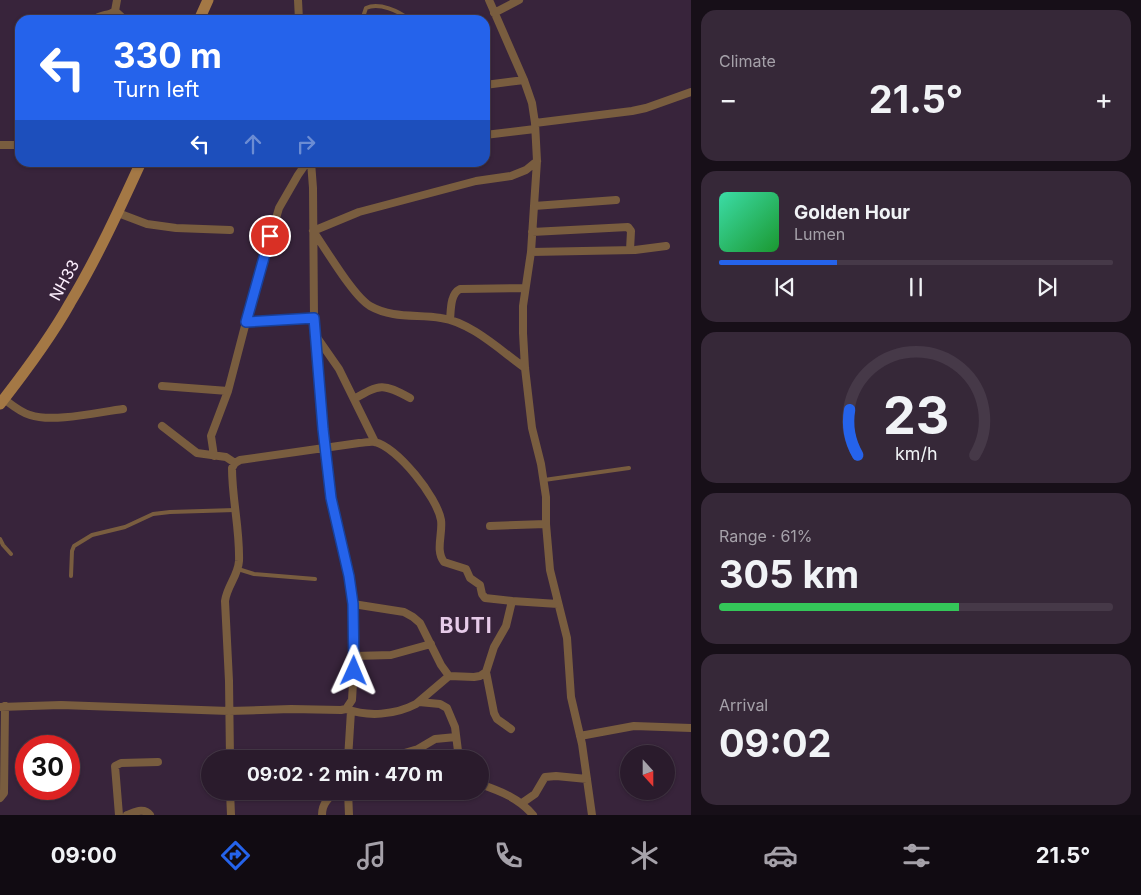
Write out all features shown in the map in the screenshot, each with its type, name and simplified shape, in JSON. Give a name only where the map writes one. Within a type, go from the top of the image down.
[{"type":"main road","points":[[201,15],[208,0]]},
{"type":"main road","name":"NH33","points":[[2,402],[32,362],[70,304],[118,213],[139,167]]},
{"type":"street","points":[[108,15],[115,10],[117,0]]},
{"type":"street","points":[[298,0],[299,15]]},
{"type":"street","points":[[489,0],[524,80],[532,103],[535,126],[537,161],[531,252],[525,288],[522,333],[532,428],[544,480],[550,570],[567,638],[571,696],[580,736],[592,815]]},
{"type":"street","points":[[494,13],[519,0]]},
{"type":"street","points":[[115,10],[120,15]]},
{"type":"street","points":[[490,84],[524,80]]},
{"type":"street","points":[[490,134],[632,111],[691,92]]},
{"type":"street","points":[[0,145],[15,146]]},
{"type":"street","points":[[313,231],[359,212],[476,181],[511,176],[526,170],[537,161]]},
{"type":"street","points":[[214,456],[211,436],[228,391],[279,208],[298,174],[304,167]]},
{"type":"street","points":[[309,167],[313,231],[314,318],[325,448],[331,498],[349,576],[353,604],[355,656],[352,700],[349,710],[348,750]]},
{"type":"street","points":[[534,206],[616,200]]},
{"type":"street","points":[[118,213],[147,224],[176,228],[230,230]]},
{"type":"street","points":[[532,232],[628,227],[631,231],[630,250]]},
{"type":"street","points":[[313,231],[357,294],[369,306],[397,315],[440,318],[459,322],[525,368]]},
{"type":"street","points":[[531,252],[630,250],[666,246]]},
{"type":"street","points":[[450,320],[454,296],[456,291],[460,289],[525,288]]},
{"type":"street","points":[[246,322],[314,318]]},
{"type":"street","points":[[315,334],[339,369],[375,442]]},
{"type":"street","points":[[162,386],[228,391]]},
{"type":"street","points":[[354,398],[368,391],[386,386],[410,398]]},
{"type":"street","points":[[2,402],[31,416],[46,418],[123,409]]},
{"type":"street","points":[[162,426],[197,453],[226,457],[235,463]]},
{"type":"street","points":[[230,750],[225,601],[226,592],[238,569],[238,538],[232,468],[240,460],[375,442],[388,449],[406,465],[423,484],[436,504],[441,519],[439,554],[444,562],[466,569],[470,578],[480,585],[485,598],[558,604]]},
{"type":"street","points":[[490,526],[546,524]]},
{"type":"street","points":[[511,728],[497,719],[494,713],[486,672],[494,647],[506,626],[512,601]]},
{"type":"street","points":[[353,604],[404,612],[413,617],[420,623],[440,665],[449,676]]},
{"type":"street","points":[[355,656],[391,655],[430,644]]},
{"type":"street","points":[[0,798],[4,793],[2,706],[61,705],[229,711],[349,710],[369,714],[387,713],[410,707],[419,702],[449,676],[474,677],[486,672]]},
{"type":"street","points":[[419,702],[440,704],[447,708],[455,727],[458,750]]},
{"type":"street","points":[[580,736],[634,726],[691,728]]},
{"type":"street","points":[[415,750],[431,740],[456,737]]},
{"type":"street","points":[[119,815],[115,766],[121,763],[158,762]]},
{"type":"street","points":[[522,803],[536,794],[545,777],[556,776],[587,779]]},
{"type":"street","points":[[489,787],[504,792],[522,803],[533,815]]},
{"type":"street","points":[[230,800],[231,815]]},
{"type":"street","points":[[322,815],[324,804],[327,800]]},
{"type":"street","points":[[348,800],[349,815]]},
{"type":"street","points":[[127,815],[142,810],[150,815]]},
{"type":"lane","points":[[364,15],[366,8],[376,6],[392,10],[401,15]]},
{"type":"lane","points":[[544,480],[629,468]]},
{"type":"lane","points":[[71,576],[74,546],[92,535],[125,527],[154,514],[235,510]]},
{"type":"lane","points":[[0,539],[12,554]]},
{"type":"lane","points":[[238,569],[254,574],[314,579]]},
{"type":"district","name":"BUTI","points":[[466,626]]},
{"type":"route","points":[[270,236],[246,322],[314,318],[319,391],[331,498],[349,576],[353,604],[354,671]]}]
